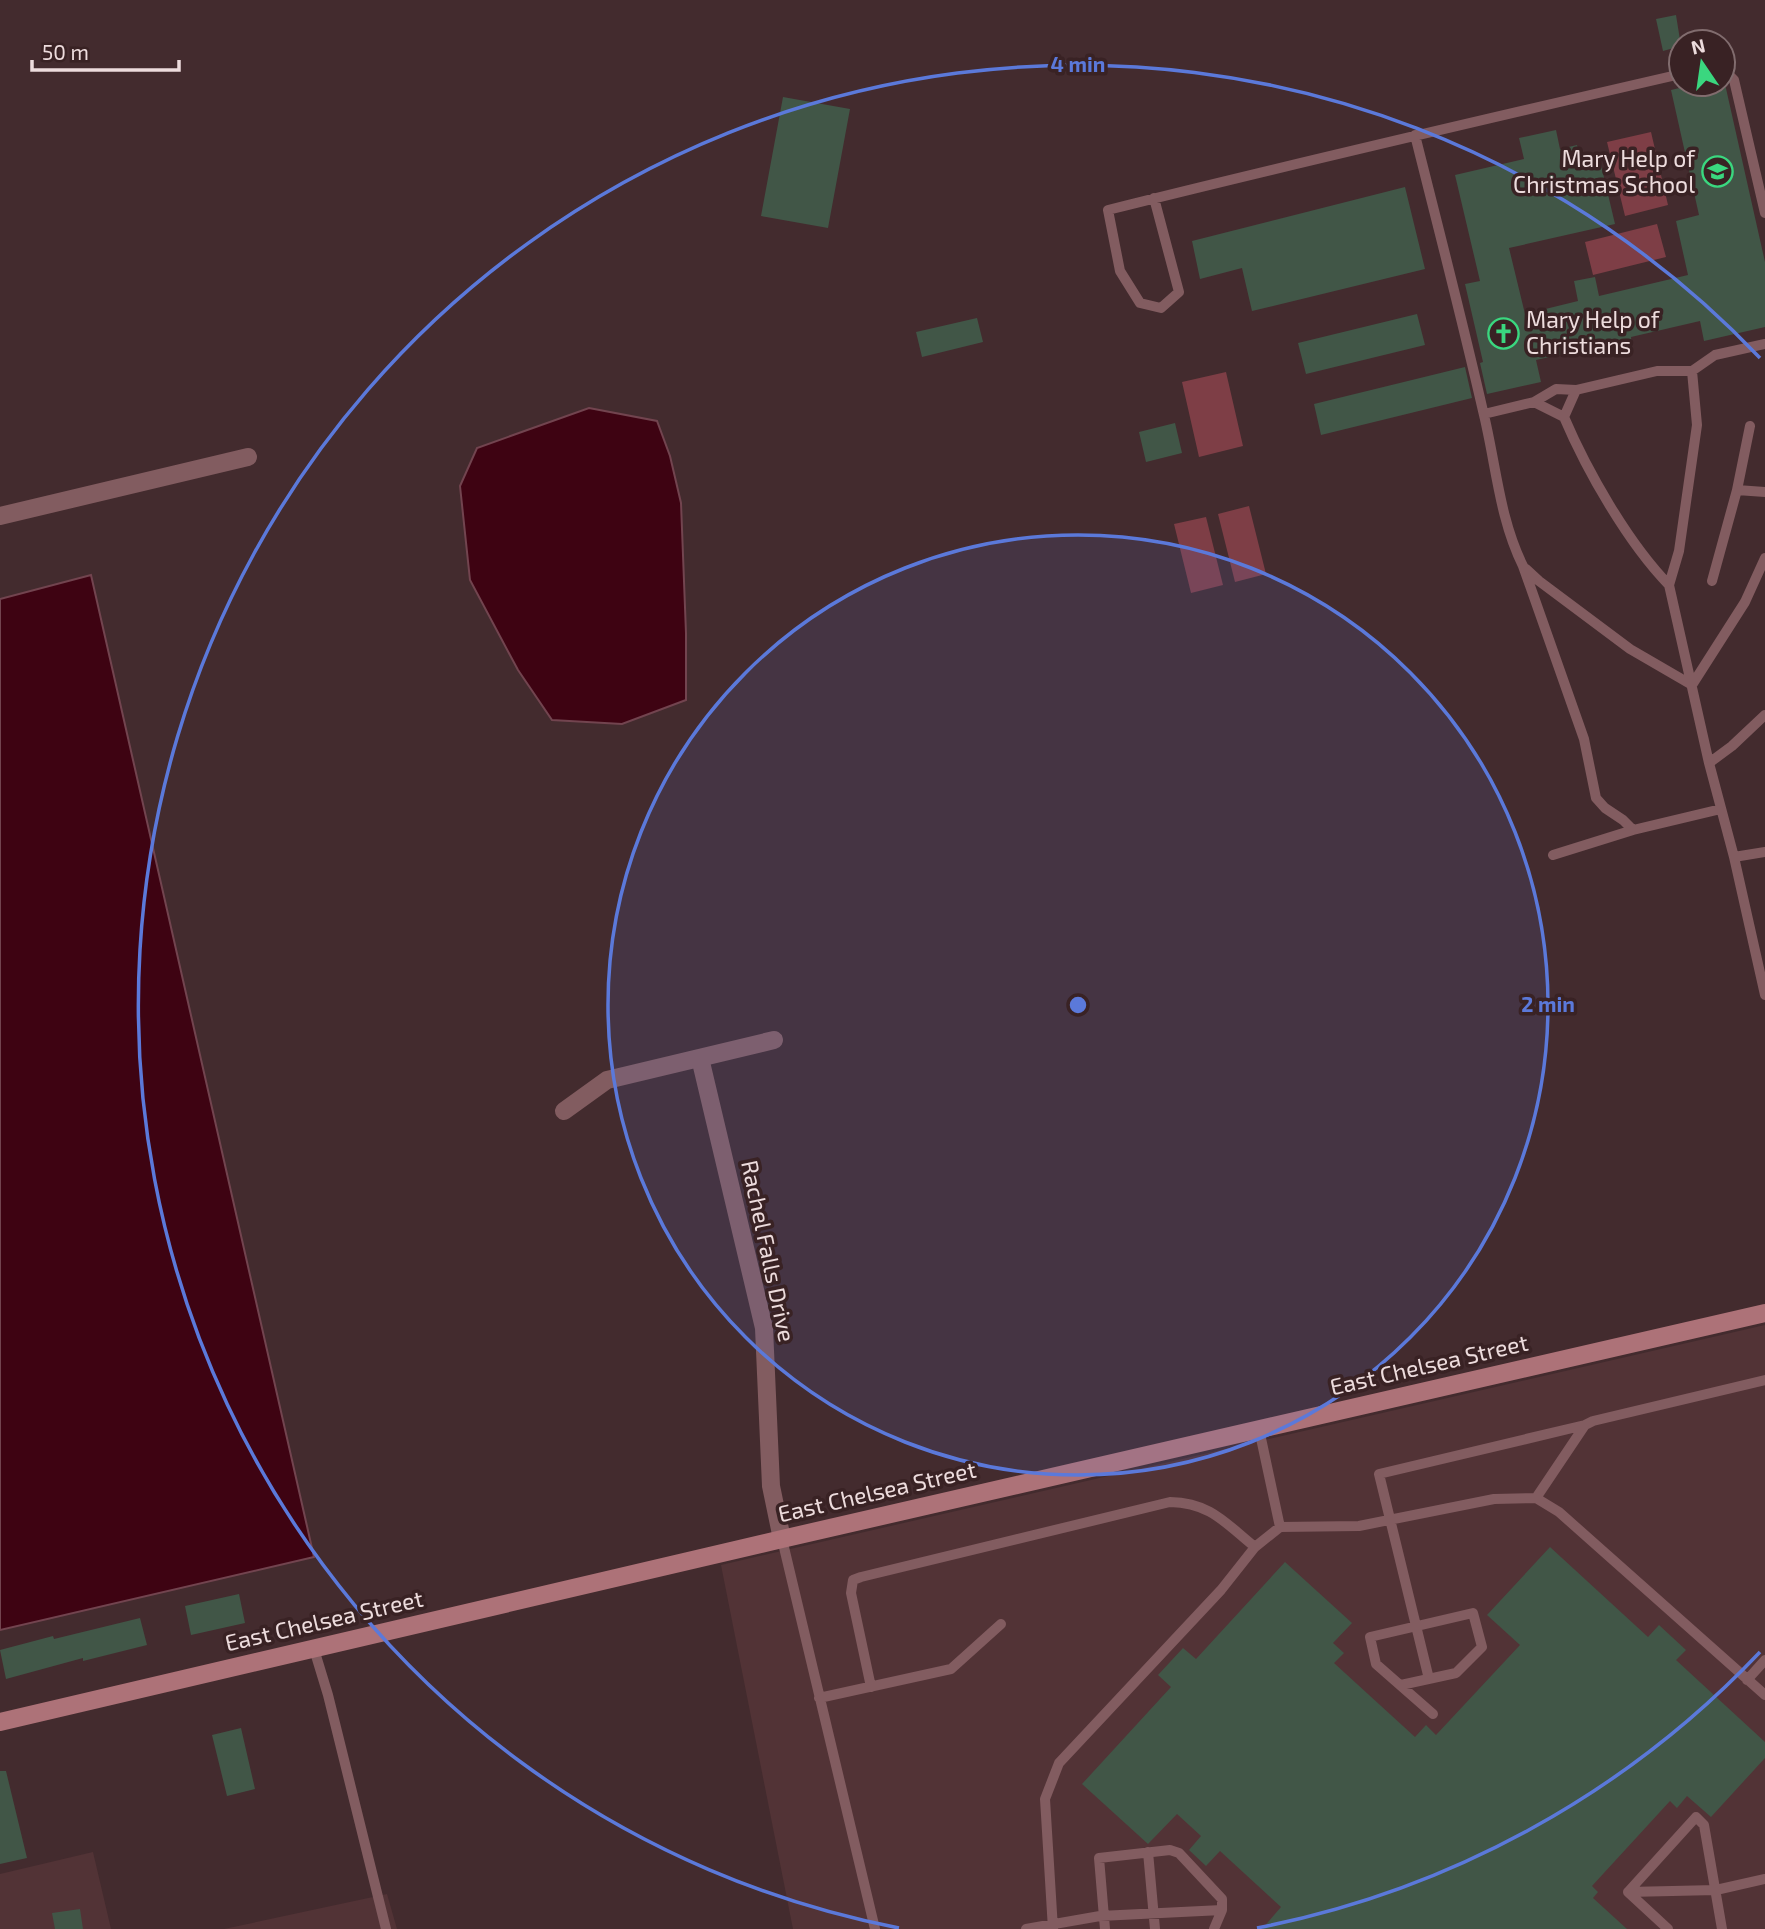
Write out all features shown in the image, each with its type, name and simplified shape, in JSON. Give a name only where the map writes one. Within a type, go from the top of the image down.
[{"type":"street","points":[[0,516],[247,457]]},
{"type":"street","points":[[564,1111],[607,1080],[774,1040]]},
{"type":"street","name":"Rachel Falls Drive","points":[[700,1058],[764,1328],[771,1486],[782,1539]]},
{"type":"street","name":"East Chelsea Street","points":[[0,1722],[1765,1313]]},
{"type":"lane","points":[[1154,198],[1180,292],[1161,308],[1140,303],[1120,271],[1108,210],[1154,198],[1415,135],[1667,78]]},
{"type":"lane","points":[[1737,93],[1765,213]]},
{"type":"lane","points":[[1415,135],[1514,548],[1523,566],[1584,739],[1596,798],[1633,830]]},
{"type":"lane","points":[[1484,414],[1534,402],[1556,389],[1576,390],[1657,371],[1692,371],[1715,355],[1765,344]]},
{"type":"lane","points":[[1692,371],[1697,425],[1679,551],[1670,585],[1709,763],[1734,857],[1765,995]]},
{"type":"lane","points":[[1564,417],[1576,390]]},
{"type":"lane","points":[[1534,402],[1564,417],[1576,446],[1600,488],[1652,568],[1670,585]]},
{"type":"lane","points":[[1712,580],[1737,491],[1750,426]]},
{"type":"lane","points":[[1737,491],[1765,492]]},
{"type":"lane","points":[[1692,685],[1745,602],[1765,558]]},
{"type":"lane","points":[[1523,566],[1539,582],[1630,649],[1692,685]]},
{"type":"lane","points":[[1709,763],[1765,715]]},
{"type":"lane","points":[[1553,855],[1633,830],[1721,808]]},
{"type":"lane","points":[[1734,857],[1765,852]]},
{"type":"lane","points":[[1429,1679],[1379,1474],[1765,1380]]},
{"type":"lane","points":[[1536,1497],[1585,1425]]},
{"type":"lane","points":[[1259,1429],[1280,1527]]},
{"type":"lane","points":[[1053,1926],[1045,1799],[1059,1763],[1221,1590],[1255,1547],[1280,1527],[1359,1526],[1494,1499],[1536,1497],[1559,1512],[1765,1695]]},
{"type":"lane","points":[[871,1686],[851,1593],[853,1580],[861,1577],[1170,1502],[1191,1503],[1212,1511],[1255,1547]]},
{"type":"lane","points":[[782,1539],[874,1929]]},
{"type":"lane","points":[[1401,1685],[1457,1672],[1482,1647],[1473,1613],[1370,1637],[1377,1664],[1433,1714]]},
{"type":"lane","points":[[819,1698],[951,1669],[1001,1624]]},
{"type":"lane","points":[[314,1649],[328,1695],[386,1929]]},
{"type":"lane","points":[[1747,1680],[1765,1660]]},
{"type":"lane","points":[[1628,1892],[1696,1817],[1704,1825],[1722,1929]]},
{"type":"lane","points":[[1105,1929],[1099,1858],[1170,1850],[1179,1853],[1222,1899],[1222,1910],[1214,1929]]},
{"type":"lane","points":[[1148,1852],[1155,1929]]},
{"type":"lane","points":[[1628,1892],[1716,1890],[1765,1879]]},
{"type":"lane","points":[[1628,1892],[1668,1929]]},
{"type":"lane","points":[[1026,1929],[1104,1916],[1222,1910]]},
{"type":"shaded area","points":[[1651,132],[1668,205],[1625,216],[1607,142]]},
{"type":"shaded area","points":[[1657,224],[1666,257],[1593,275],[1585,242]]},
{"type":"shaded area","points":[[1226,372],[1243,446],[1199,457],[1182,382]]},
{"type":"shaded area","points":[[589,408],[657,421],[670,456],[681,503],[686,700],[622,724],[552,720],[518,670],[470,580],[460,486],[477,448]]},
{"type":"shaded area","points":[[1249,506],[1266,574],[1235,582],[1218,514]]},
{"type":"shaded area","points":[[1206,517],[1223,585],[1191,593],[1174,524]]},
{"type":"shaded area","points":[[91,575],[314,1557],[0,1630],[0,599]]},
{"type":"shaded area","points":[[1765,1325],[1765,1929],[793,1929],[721,1565]]},
{"type":"shaded area","points":[[93,1852],[111,1929],[0,1929],[0,1874]]},
{"type":"shaded area","points":[[387,1894],[397,1929],[224,1929]]},
{"type":"building","points":[[1676,15],[1678,28],[1667,28],[1667,50],[1663,51],[1656,19]]},
{"type":"building","points":[[783,97],[850,109],[828,228],[761,216]]},
{"type":"building","points":[[1673,98],[1728,98],[1765,262],[1765,327],[1704,341],[1700,321],[1631,337],[1632,346],[1592,355],[1590,348],[1536,360],[1541,382],[1487,394],[1480,363],[1483,362],[1465,284],[1480,281],[1455,175],[1524,159],[1519,138],[1556,130],[1560,149],[1577,145],[1580,156],[1598,152],[1615,224],[1509,248],[1525,314],[1578,301],[1574,281],[1595,277],[1599,296],[1688,275],[1676,221],[1699,215]]},
{"type":"building","points":[[1405,187],[1425,269],[1252,311],[1242,268],[1200,279],[1192,241]]},
{"type":"building","points":[[1417,314],[1425,345],[1306,374],[1298,343]]},
{"type":"building","points":[[977,318],[983,342],[922,357],[916,332]]},
{"type":"building","points":[[1465,367],[1472,398],[1321,435],[1314,404]]},
{"type":"building","points":[[1175,423],[1182,453],[1146,462],[1139,432]]},
{"type":"building","points":[[1550,1547],[1648,1637],[1659,1625],[1686,1650],[1676,1660],[1765,1742],[1765,1758],[1711,1817],[1687,1796],[1677,1808],[1670,1801],[1592,1886],[1598,1892],[1593,1898],[1627,1929],[1262,1929],[1281,1907],[1220,1851],[1206,1866],[1189,1850],[1201,1836],[1177,1814],[1148,1844],[1082,1784],[1171,1687],[1158,1675],[1183,1648],[1196,1659],[1285,1562],[1352,1623],[1333,1643],[1344,1653],[1334,1663],[1415,1737],[1426,1725],[1436,1735],[1520,1645],[1487,1615]]},
{"type":"building","points":[[239,1594],[245,1623],[191,1635],[185,1606]]},
{"type":"building","points":[[140,1618],[147,1645],[83,1661],[83,1658],[6,1679],[0,1650]]},
{"type":"building","points":[[241,1728],[255,1789],[227,1796],[212,1735]]},
{"type":"building","points":[[0,1771],[6,1771],[27,1858],[0,1864]]},
{"type":"building","points":[[80,1909],[83,1929],[55,1929],[52,1913]]},
{"type":"place","name":"Mary Help of Christmas School","points":[[1718,172]]},
{"type":"place","name":"Mary Help of Christians","points":[[1503,333]]}]
